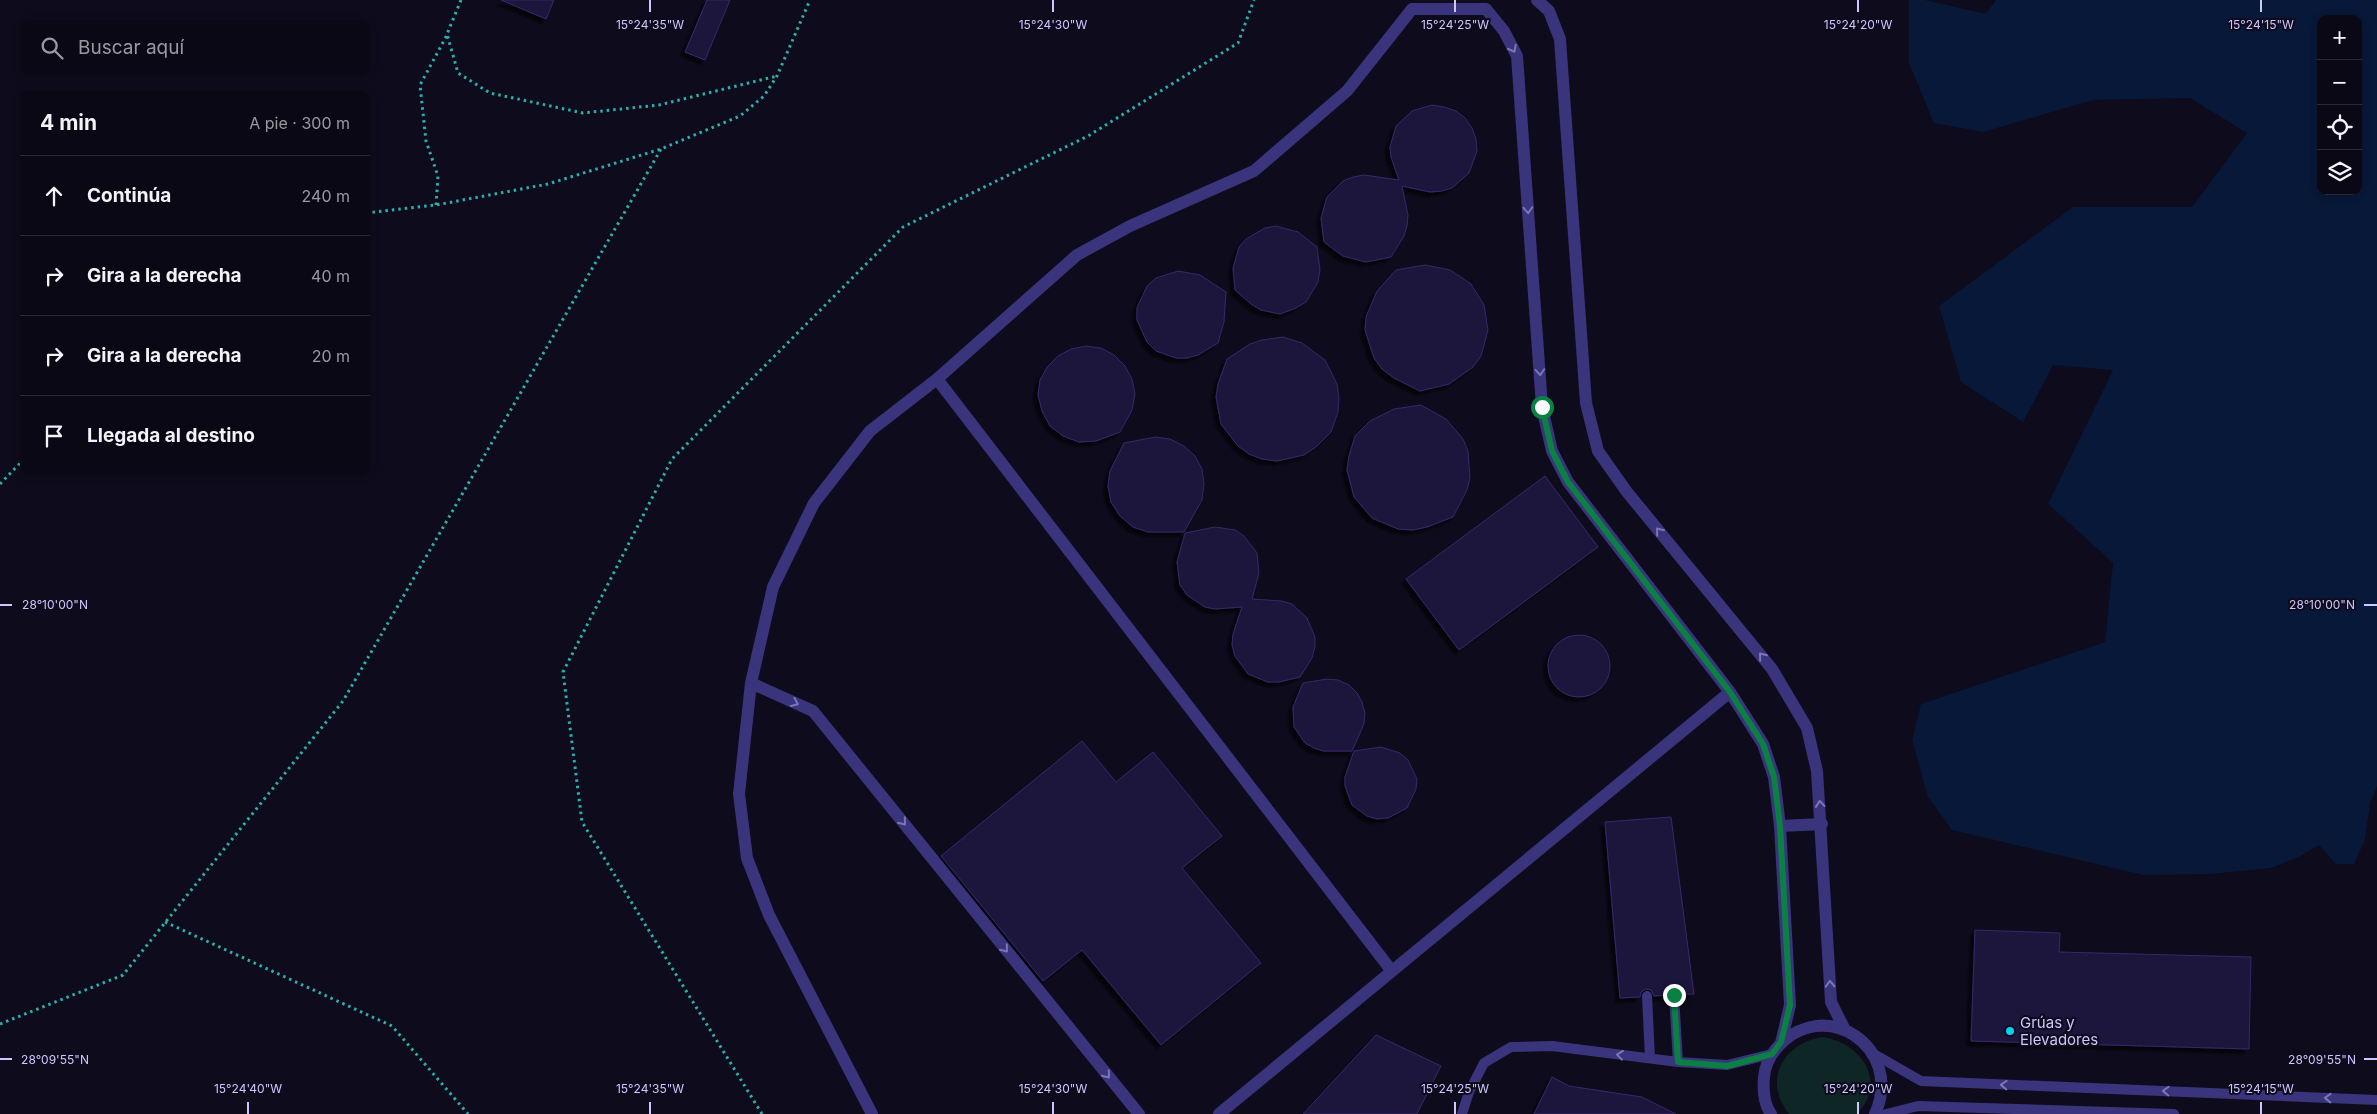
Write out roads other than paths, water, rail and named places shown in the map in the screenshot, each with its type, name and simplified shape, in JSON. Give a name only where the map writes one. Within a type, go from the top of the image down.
[{"type":"street","points":[[1537,0],[1549,11],[1560,39],[1586,403],[1598,451],[1628,492],[1772,669],[1807,728],[1817,771],[1822,824],[1831,1002],[1845,1030]]},
{"type":"street","points":[[872,1114],[769,915],[747,858],[739,794],[751,683],[773,587],[814,504],[870,431],[937,379],[1077,255],[1130,226],[1254,171],[1347,91],[1412,9],[1489,4],[1517,56],[1542,407],[1552,451],[1568,482],[1730,692],[1763,744],[1774,777],[1780,826],[1790,1005],[1781,1042]]},
{"type":"street","points":[[937,379],[1391,970]]},
{"type":"street","points":[[751,683],[813,711],[1139,1114]]},
{"type":"street","points":[[1219,1114],[1391,970],[1730,692]]},
{"type":"street","points":[[1780,826],[1822,824]]},
{"type":"street","points":[[1771,1114],[1763,1091],[1764,1072],[1772,1054],[1781,1042],[1795,1033],[1811,1027],[1828,1026],[1845,1030],[1861,1039],[1874,1054],[1880,1069],[1883,1085],[1881,1102],[1875,1114]]},
{"type":"lane","points":[[1674,995],[1678,1062]]},
{"type":"lane","points":[[1647,996],[1650,1058]]},
{"type":"lane","points":[[1462,1114],[1469,1092],[1484,1062],[1511,1048],[1552,1046],[1678,1062],[1727,1066],[1772,1054]]},
{"type":"lane","points":[[1874,1054],[1921,1081],[2377,1100]]},
{"type":"lane","points":[[1886,1114],[1918,1106],[2174,1114]]},
{"type":"water","points":[[1909,0],[1925,0],[1986,14],[1996,0],[2377,0],[2377,786],[2370,803],[2365,840],[2354,864],[2336,864],[2319,845],[2299,857],[2271,868],[2211,874],[2143,875],[1952,830],[1928,797],[1912,740],[1921,704],[2105,642],[2113,563],[2048,504],[2113,370],[2053,365],[2023,422],[1961,382],[1939,306],[2073,207],[2192,207],[2247,133],[2190,98],[2093,100],[1983,132],[1934,123],[1909,63]]},
{"type":"place","name":"Grúas y Elevadores","points":[[2010,1031]]}]
